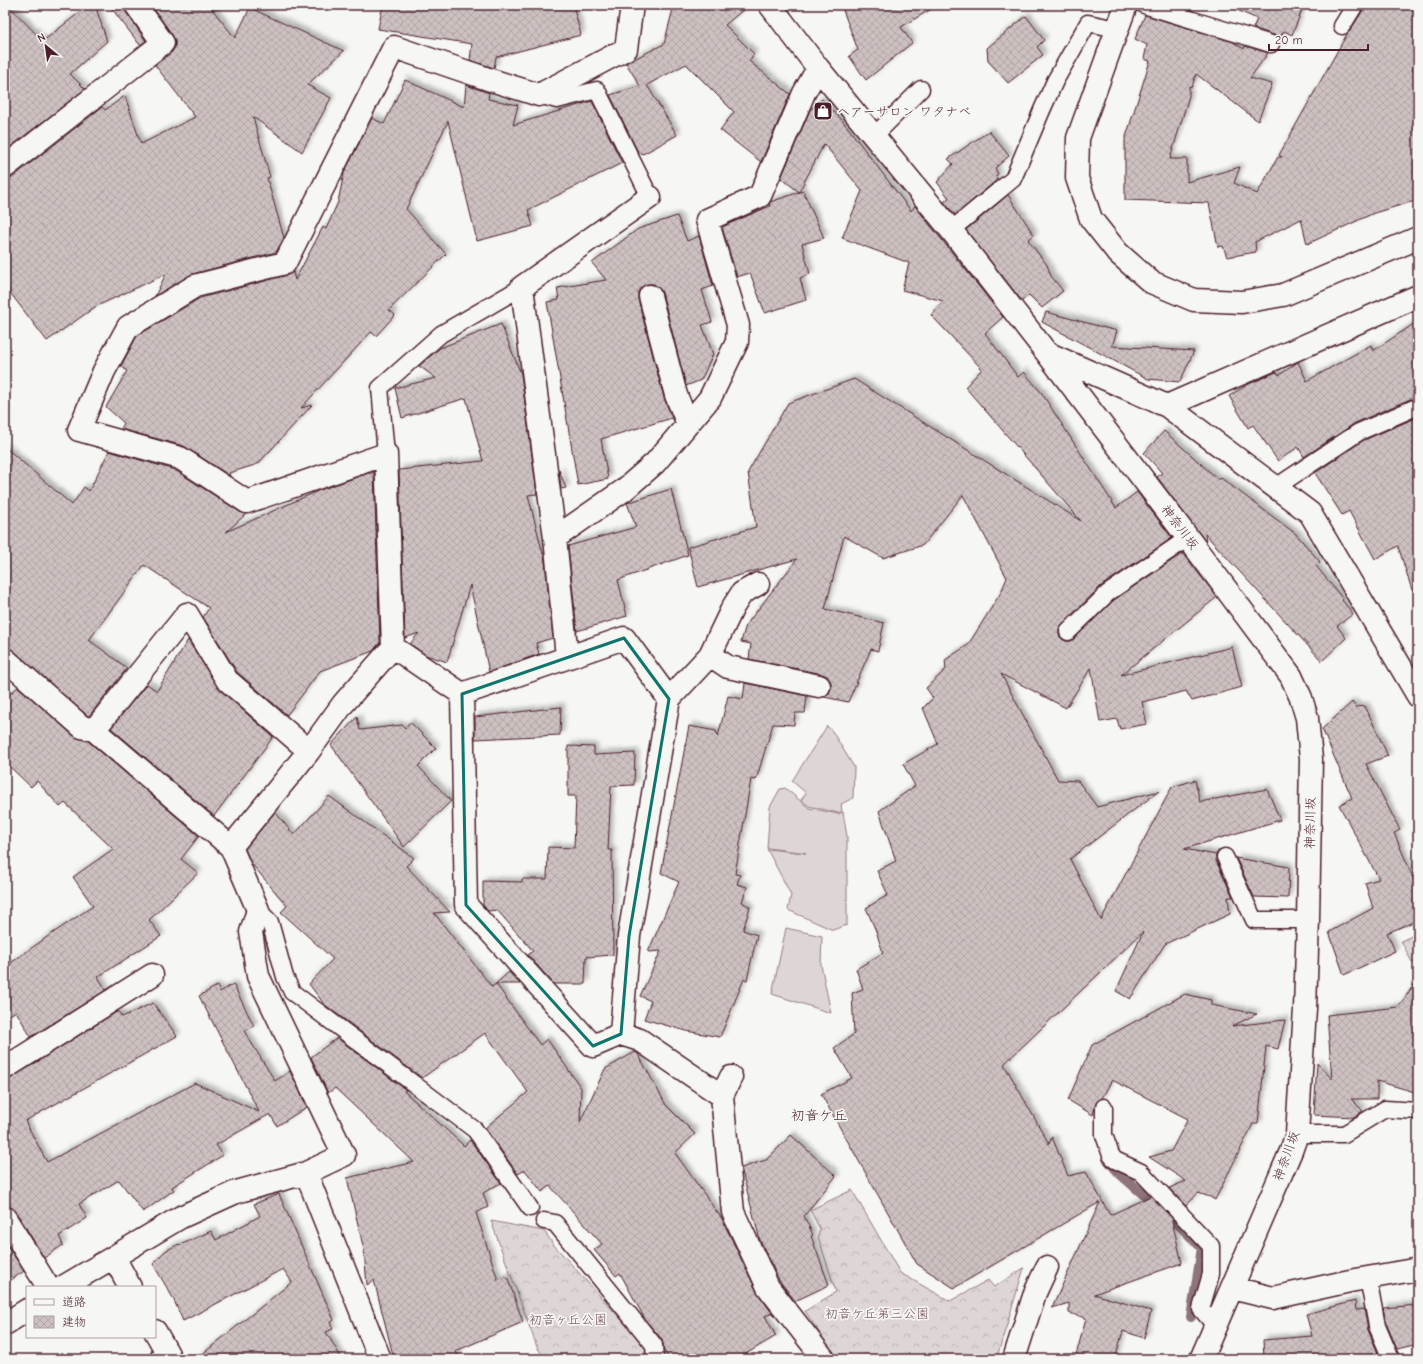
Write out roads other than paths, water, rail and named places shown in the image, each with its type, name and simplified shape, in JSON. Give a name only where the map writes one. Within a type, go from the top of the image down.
[{"type":"street","points":[[5,167],[163,43],[136,5]]},
{"type":"street","points":[[231,847],[309,751],[343,704],[393,647],[386,454],[247,502],[180,458],[71,427],[128,327],[195,286],[285,263],[394,47],[539,95],[626,49],[632,5]]},
{"type":"street","name":"神奈川坂","points":[[770,5],[818,68],[951,230],[1046,352],[1086,417],[1188,538],[1291,676],[1302,698],[1307,718],[1311,759],[1305,1009],[1297,1134],[1216,1327],[1201,1359]]},
{"type":"street","points":[[1126,5],[1078,138],[1077,178],[1091,219],[1118,253],[1151,282],[1194,300],[1242,302],[1283,295],[1418,238]]},
{"type":"street","points":[[555,538],[624,490],[655,463],[710,398],[737,342],[738,325],[707,220],[760,196],[804,93],[818,68]]},
{"type":"street","points":[[567,658],[555,538],[522,287],[650,197]]},
{"type":"street","points":[[650,296],[676,395],[688,424]]},
{"type":"street","points":[[1167,406],[1418,296]]},
{"type":"street","points":[[1046,352],[1167,406],[1310,513],[1412,673],[1418,696]]},
{"type":"street","points":[[621,1034],[629,936],[669,699],[710,655],[733,607],[742,593],[758,584]]},
{"type":"street","points":[[94,730],[187,614],[227,680],[309,751]]},
{"type":"street","points":[[462,694],[624,638],[669,699]]},
{"type":"street","points":[[393,647],[462,694]]},
{"type":"street","points":[[710,655],[728,667],[819,686]]},
{"type":"street","points":[[5,659],[82,727],[94,730],[231,847],[258,910],[251,932],[258,976],[344,1155],[306,1173],[236,1192],[181,1217],[65,1286]]},
{"type":"street","points":[[462,694],[466,906],[593,1046],[621,1034],[640,1040],[726,1087],[733,1212],[768,1287],[822,1358]]},
{"type":"street","points":[[5,1068],[152,975]]},
{"type":"street","points":[[306,1173],[380,1359]]},
{"type":"street","points":[[5,1218],[47,1286]]},
{"type":"street","points":[[114,1257],[129,1286]]},
{"type":"street","points":[[1014,1359],[1035,1294],[1047,1267]]},
{"type":"street","points":[[1232,1288],[1273,1298],[1368,1278],[1413,1270],[1418,1272]]},
{"type":"street","points":[[5,1324],[26,1311]]},
{"type":"street","points":[[156,1334],[168,1354],[162,1359]]},
{"type":"lane","points":[[1144,5],[1271,44]]},
{"type":"lane","points":[[1342,26],[1356,5]]},
{"type":"lane","points":[[951,230],[1013,180],[1055,81],[1088,23],[1117,29]]},
{"type":"lane","points":[[874,136],[921,89]]},
{"type":"lane","points":[[539,95],[557,100],[597,90],[650,197]]},
{"type":"lane","points":[[386,454],[380,388],[441,334],[522,287]]},
{"type":"lane","points":[[1276,487],[1359,432],[1414,408]]},
{"type":"lane","points":[[1068,632],[1108,593],[1188,538]]},
{"type":"lane","points":[[1225,856],[1254,920],[1308,920]]},
{"type":"lane","points":[[258,910],[270,922],[286,977],[292,992],[475,1130],[530,1208]]},
{"type":"lane","points":[[1104,1106],[1104,1135],[1111,1155],[1115,1160],[1141,1172],[1211,1246],[1211,1274],[1201,1309],[1216,1327]]},
{"type":"lane","points":[[1297,1134],[1344,1134],[1385,1109],[1418,1111]]},
{"type":"lane","points":[[544,1220],[555,1223],[650,1339],[654,1345],[655,1359]]},
{"type":"lane","points":[[1368,1278],[1377,1326],[1391,1359]]},
{"type":"waterway","points":[[1107,1159],[1120,1174],[1144,1195],[1162,1208],[1202,1248],[1191,1317]]},
{"type":"place","name":"ヘアーサロン ワタナベ","points":[[823,111]]},
{"type":"district","name":"初音ケ丘","points":[[819,1115]]},
{"type":"park label","name":"初音ケ丘第三公園","points":[[877,1313]]},
{"type":"park label","name":"初音ヶ丘公園","points":[[568,1319]]}]
